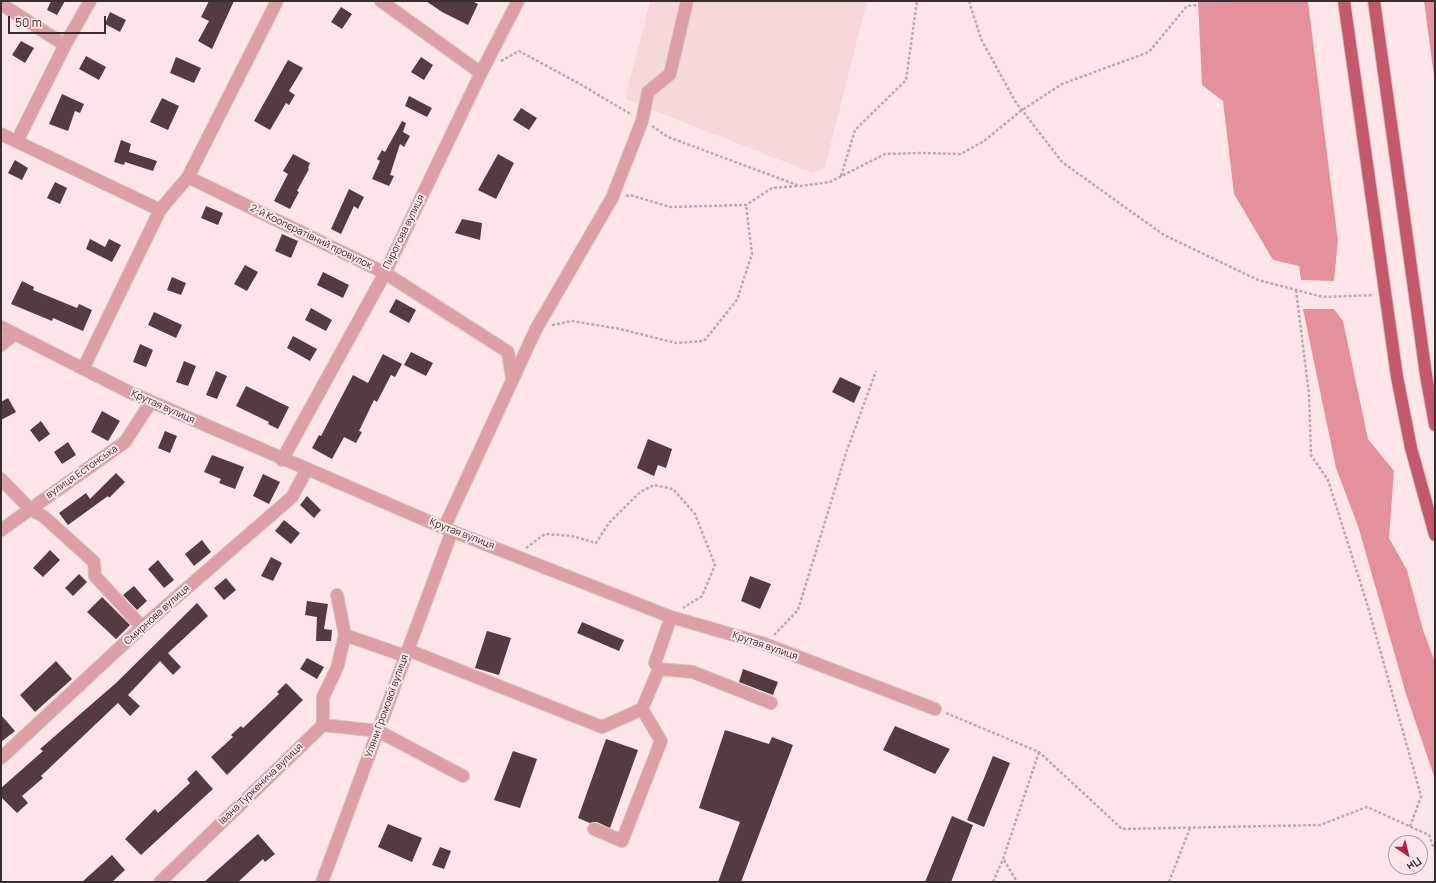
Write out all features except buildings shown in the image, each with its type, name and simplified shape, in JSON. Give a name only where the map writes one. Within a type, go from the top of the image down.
[{"type":"main road","points":[[1344,1],[1397,378],[1410,441],[1435,535]]},
{"type":"main road","points":[[1374,1],[1426,375],[1435,425]]},
{"type":"street","points":[[17,141],[65,45],[90,1]]},
{"type":"street","points":[[83,369],[160,210],[188,177],[277,1]]},
{"type":"street","points":[[381,1],[481,73]]},
{"type":"street","name":"Пирогова вулиця","points":[[282,460],[385,273],[481,73],[518,1]]},
{"type":"street","name":"Уляни Громової вулиця","points":[[322,882],[406,653],[448,529],[512,378],[536,328],[612,198],[642,121],[648,92],[670,74],[687,1]]},
{"type":"street","points":[[1,4],[65,45]]},
{"type":"street","points":[[1,134],[160,210]]},
{"type":"street","name":"2-й Коопєратівний провулок","points":[[188,177],[385,273],[508,352],[512,378]]},
{"type":"street","name":"Крутая вулиця","points":[[1,327],[151,402],[282,460],[307,469],[448,529],[671,617],[766,644],[935,709]]},
{"type":"street","points":[[1,345],[15,334]]},
{"type":"street","name":"вулиця Естонська","points":[[1,530],[124,442],[151,402]]},
{"type":"street","name":"Смирнова вулиця","points":[[1,758],[142,627],[292,498],[307,469]]},
{"type":"street","points":[[1,479],[30,510],[43,516],[94,562],[95,576],[142,627]]},
{"type":"street","points":[[338,594],[345,635],[337,668],[323,697],[323,725],[378,731],[462,776]]},
{"type":"street","points":[[659,669],[655,663],[671,617]]},
{"type":"street","points":[[345,635],[406,653],[602,727],[642,709],[659,669]]},
{"type":"street","points":[[659,669],[692,672],[771,703]]},
{"type":"street","points":[[594,829],[622,841],[661,742],[642,709]]},
{"type":"street","name":"Івана Туркенича вулиця","points":[[160,882],[323,725]]},
{"type":"path","points":[[841,176],[854,130],[906,80],[917,1]]},
{"type":"path","points":[[969,1],[982,39],[1015,101],[1062,162],[1164,235],[1258,280],[1323,297],[1386,295]]},
{"type":"path","points":[[1185,1],[1187,6]]},
{"type":"path","points":[[612,198],[630,195],[670,207],[746,205],[772,188],[830,182],[885,154],[961,154],[984,141],[1022,110],[1062,84],[1149,52],[1187,6],[1243,1]]},
{"type":"path","points":[[500,62],[519,51],[580,84],[668,137],[800,186]]},
{"type":"path","points":[[536,328],[572,321],[620,329],[676,343],[704,341],[737,300],[752,254],[746,205]]},
{"type":"path","points":[[1296,290],[1309,394],[1311,455],[1328,480],[1368,607],[1421,796],[1410,827]]},
{"type":"path","points":[[766,644],[798,610],[846,453],[876,371]]},
{"type":"path","points":[[517,555],[545,534],[572,536],[596,543],[609,523],[640,492],[654,485],[673,489],[695,514],[715,565],[702,596],[671,617]]},
{"type":"path","points":[[935,709],[1039,752],[1122,829],[1320,825],[1367,807],[1429,835],[1435,851]]},
{"type":"path","points":[[993,882],[1003,859],[1039,752]]},
{"type":"path","points":[[1169,882],[1190,828]]},
{"type":"path","points":[[1003,859],[1017,882]]},
{"type":"shaded area","points":[[650,1],[867,1],[825,167],[813,173],[625,99]]},
{"type":"shaded area","points":[[1198,1],[1308,1],[1338,241],[1334,281],[1301,280],[1299,266],[1273,260],[1234,194],[1223,101],[1202,85]]},
{"type":"shaded area","points":[[1424,1],[1435,1],[1435,84]]},
{"type":"shaded area","points":[[1303,309],[1334,309],[1343,321],[1368,439],[1394,471],[1389,538],[1407,570],[1423,630],[1435,662],[1435,779],[1406,694],[1358,526],[1336,468]]}]
